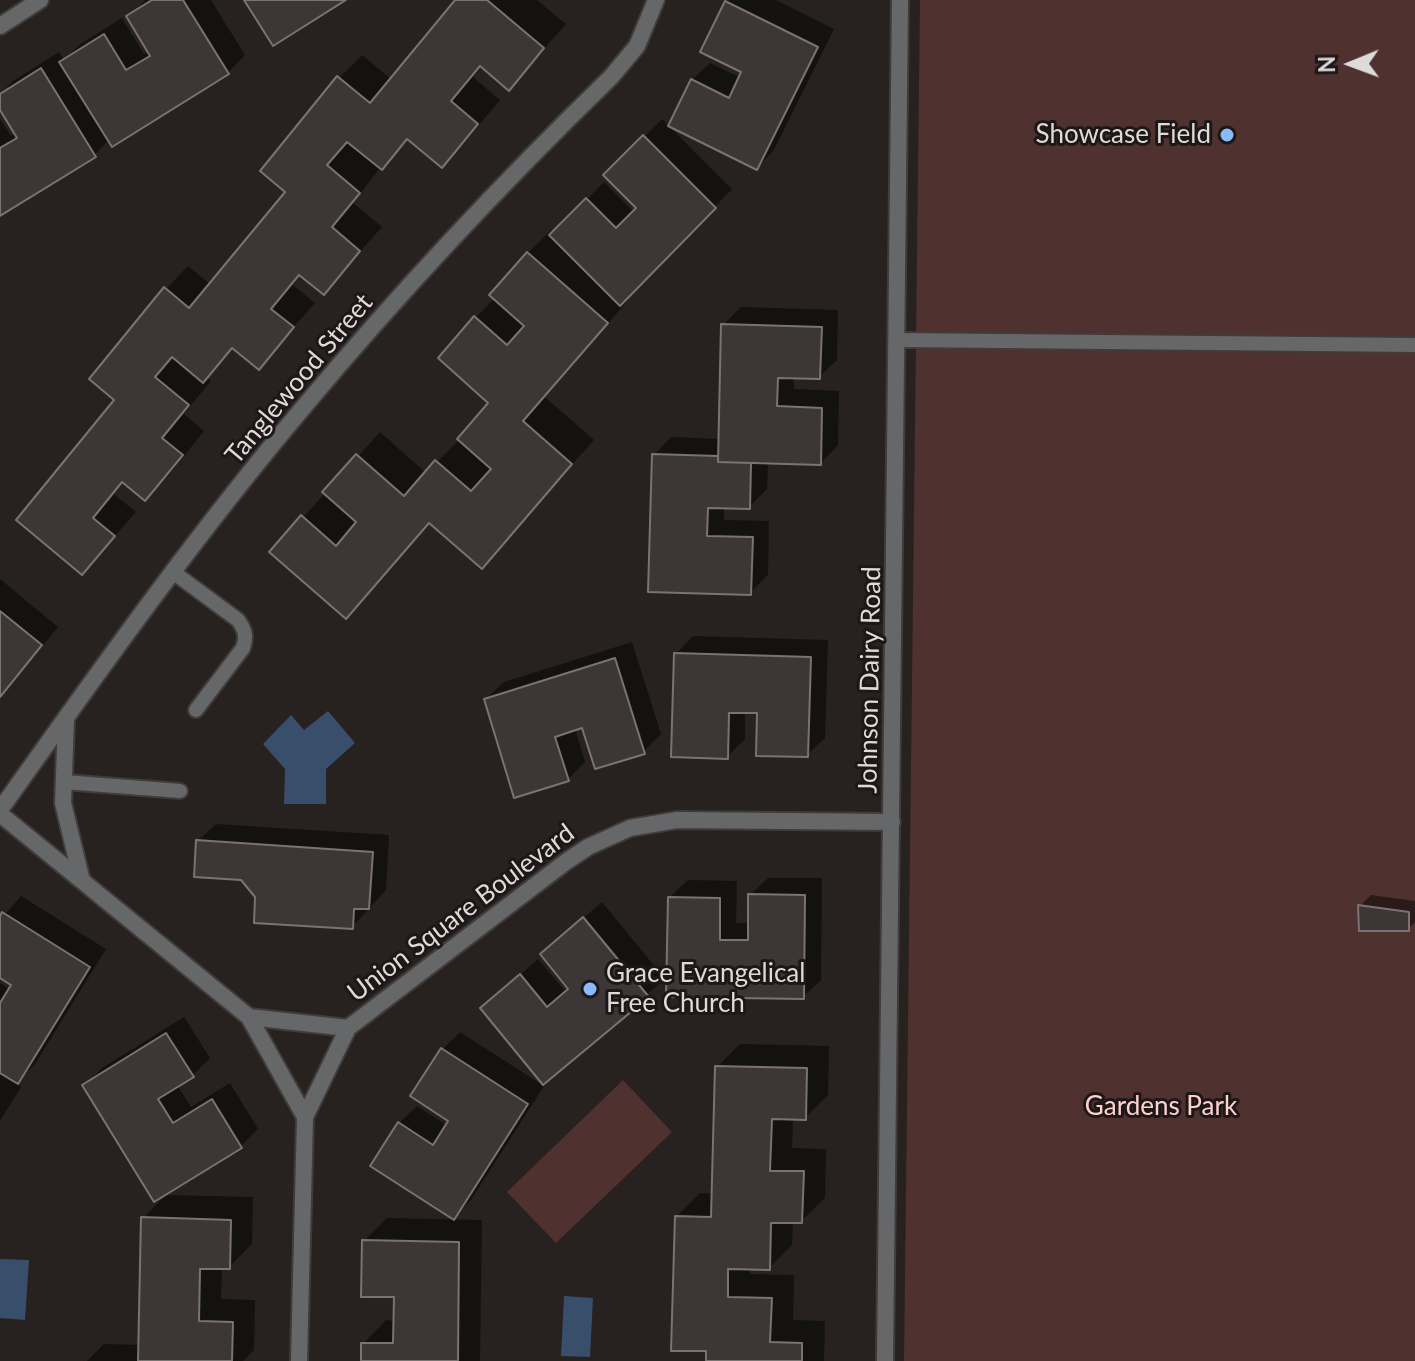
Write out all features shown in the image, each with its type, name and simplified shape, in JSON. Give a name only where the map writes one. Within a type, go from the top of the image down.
[{"type":"street","points":[[0,26],[40,0]]},
{"type":"street","name":"Tanglewood Street","points":[[0,812],[173,572],[301,409],[420,274],[611,77],[637,46],[656,0]]},
{"type":"street","name":"Johnson Dairy Road","points":[[885,1361],[900,0]]},
{"type":"street","points":[[66,719],[63,803],[82,881]]},
{"type":"street","points":[[0,812],[249,1017],[305,1117]]},
{"type":"street","name":"Union Square Boulevard","points":[[249,1017],[348,1028],[567,861],[619,832],[677,820],[892,822]]},
{"type":"street","points":[[299,1361],[305,1117],[348,1028]]},
{"type":"lane","points":[[898,340],[1415,345]]},
{"type":"lane","points":[[173,572],[238,620],[246,639],[243,648],[196,710]]},
{"type":"lane","points":[[64,782],[180,791]]},
{"type":"green space","name":"Gardens Park","points":[[920,0],[1415,0],[1415,1361],[904,1361]]},
{"type":"green space","points":[[623,1080],[672,1132],[556,1243],[507,1192]]},
{"type":"water","points":[[328,711],[355,743],[326,769],[326,804],[284,804],[285,769],[263,744],[291,715],[304,730]]},
{"type":"water","points":[[0,1259],[29,1260],[25,1320],[0,1318]]},
{"type":"water","points":[[564,1296],[593,1298],[590,1357],[561,1356]]},
{"type":"building","points":[[152,0],[183,0],[229,74],[112,147],[59,62],[104,34],[126,70],[150,56],[126,16]]},
{"type":"building","points":[[244,0],[346,0],[273,46]]},
{"type":"building","points":[[455,0],[487,0],[544,48],[509,91],[480,66],[451,101],[478,124],[442,168],[407,139],[382,170],[347,142],[327,165],[360,193],[332,227],[360,251],[324,295],[299,275],[271,309],[294,327],[259,370],[232,348],[203,383],[172,357],[155,377],[189,405],[162,438],[183,455],[145,501],[122,482],[93,518],[115,536],[82,575],[16,520],[114,400],[89,379],[164,287],[189,308],[285,192],[260,171],[337,76],[370,103]]},
{"type":"building","points":[[725,1],[818,47],[757,170],[668,126],[691,79],[729,98],[741,72],[700,52]]},
{"type":"building","points":[[41,68],[96,157],[0,216],[0,148],[17,138],[0,110],[0,94]]},
{"type":"building","points":[[643,135],[716,208],[620,306],[549,235],[586,198],[616,228],[636,208],[603,175]]},
{"type":"building","points":[[527,252],[608,323],[523,421],[572,464],[482,569],[429,523],[346,619],[269,552],[301,515],[336,546],[356,522],[322,492],[356,454],[404,496],[435,460],[471,491],[491,469],[457,439],[488,403],[438,358],[474,316],[507,345],[524,326],[489,295]]},
{"type":"building","points":[[721,324],[822,327],[820,379],[778,378],[777,406],[822,408],[821,465],[718,462]]},
{"type":"building","points":[[652,454],[718,456],[718,462],[751,463],[750,509],[708,508],[707,536],[753,537],[751,595],[648,592]]},
{"type":"building","points":[[0,611],[42,645],[0,697]]},
{"type":"building","points":[[674,653],[811,657],[808,757],[756,756],[757,713],[729,713],[728,759],[671,757]]},
{"type":"building","points":[[615,658],[645,754],[595,769],[582,728],[555,737],[569,781],[514,798],[484,699]]},
{"type":"building","points":[[196,840],[373,852],[369,909],[354,909],[353,929],[254,923],[255,897],[241,880],[194,877]]},
{"type":"building","points":[[748,894],[805,895],[804,999],[666,997],[668,897],[720,898],[720,940],[748,940]]},
{"type":"building","points":[[1358,905],[1409,912],[1409,931],[1359,931]]},
{"type":"building","points":[[2,912],[90,967],[18,1084],[0,1073],[0,1003],[11,985],[0,978]]},
{"type":"building","points":[[583,917],[649,997],[543,1085],[480,1008],[520,974],[547,1007],[568,989],[540,954]]},
{"type":"building","points":[[166,1033],[194,1077],[158,1099],[173,1123],[212,1099],[242,1148],[154,1202],[82,1085]]},
{"type":"building","points":[[441,1048],[528,1104],[454,1220],[370,1166],[398,1122],[433,1145],[448,1121],[410,1096]]},
{"type":"building","points":[[715,1066],[807,1068],[806,1120],[772,1119],[770,1171],[804,1171],[802,1223],[771,1223],[770,1270],[728,1269],[728,1297],[772,1298],[770,1342],[802,1343],[802,1361],[706,1361],[706,1351],[671,1351],[675,1216],[711,1217]]},
{"type":"building","points":[[141,1217],[231,1220],[230,1269],[200,1269],[199,1321],[233,1322],[232,1361],[138,1361]]},
{"type":"building","points":[[362,1240],[459,1242],[458,1361],[361,1361],[361,1343],[393,1343],[394,1297],[361,1297]]},
{"type":"place","name":"Showcase Field","points":[[1227,135]]},
{"type":"place","name":"Grace Evangelical Free Church","points":[[590,989]]}]
